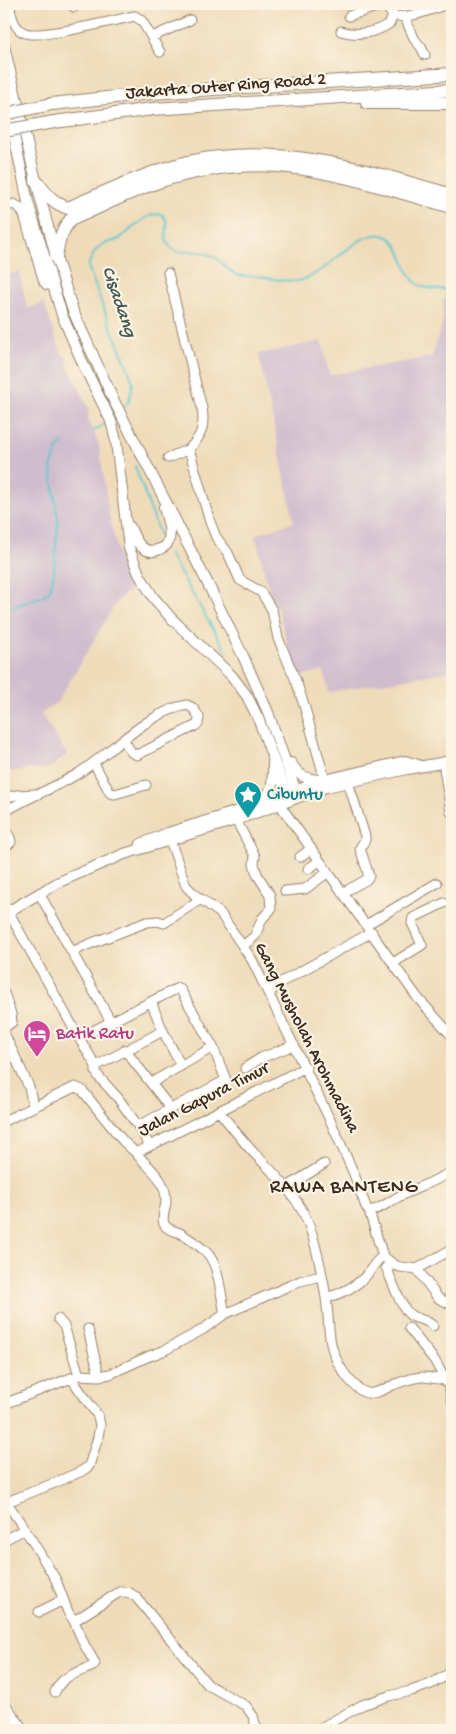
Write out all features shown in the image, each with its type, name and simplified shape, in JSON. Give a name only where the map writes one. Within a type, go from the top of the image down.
[{"type":"highway","name":"Jakarta Outer Ring Road 2","points":[[5,106],[52,104],[151,93],[452,74]]},
{"type":"highway","name":"Jakarta Outer Ring Road 2","points":[[4,131],[54,122],[153,109],[452,90]]},
{"type":"highway","points":[[226,104],[452,103]]},
{"type":"highway","points":[[36,180],[58,205],[68,208],[151,172],[222,156],[260,154],[292,156],[329,163],[452,195]]},
{"type":"highway","points":[[56,257],[58,242],[63,229],[70,220],[156,183],[189,174],[224,168],[289,167],[324,173],[452,206]]},
{"type":"main road","points":[[4,46],[56,257],[73,311],[113,399],[243,656],[267,710],[290,797]]},
{"type":"main road","points":[[4,88],[5,106],[28,202],[52,284],[62,315],[84,366],[104,405],[116,441],[129,548],[139,574],[153,597],[171,618],[231,675],[247,696],[277,752],[297,773],[308,779],[325,780]]},
{"type":"main road","points":[[125,514],[136,543],[145,550],[155,552],[163,548],[168,542],[170,531],[158,487]]},
{"type":"main road","points":[[258,804],[265,798],[272,787],[277,752]]},
{"type":"main road","points":[[5,910],[59,882],[124,854],[236,820],[325,780],[405,761],[424,766]]},
{"type":"main road","points":[[124,854],[146,841],[258,804],[348,782],[448,762]]},
{"type":"street","points":[[10,4],[13,21],[24,32],[33,34],[54,32],[135,16],[142,21],[160,52]]},
{"type":"street","points":[[349,16],[385,4],[393,15],[404,16],[447,4]]},
{"type":"street","points":[[341,30],[359,33],[370,32],[390,23],[393,15]]},
{"type":"street","points":[[404,16],[415,40],[425,55]]},
{"type":"street","points":[[152,37],[190,20]]},
{"type":"street","points":[[4,207],[14,204],[20,208],[24,215],[44,282],[47,285],[52,284]]},
{"type":"street","points":[[168,273],[204,419],[203,430],[199,438],[189,449],[168,458]]},
{"type":"street","points":[[189,449],[213,531],[228,553],[240,580],[261,592],[272,610],[278,638],[304,705],[325,780]]},
{"type":"street","points":[[4,812],[53,788],[94,763],[124,740],[153,719],[187,705],[193,708],[199,717],[198,724],[195,726],[137,755],[131,752],[124,740]]},
{"type":"street","points":[[448,762],[451,812]]},
{"type":"street","points":[[94,763],[110,793],[115,794],[146,784]]},
{"type":"street","points":[[342,893],[366,880],[368,876],[360,848],[365,840],[365,836],[348,782]]},
{"type":"street","points":[[4,798],[16,795],[39,794]]},
{"type":"street","points":[[290,797],[311,849],[319,862],[430,1012],[452,1036]]},
{"type":"street","points":[[236,820],[255,856],[254,864],[257,874],[270,895],[271,908],[262,919],[255,936],[243,946]]},
{"type":"street","points":[[4,827],[11,842],[4,848]]},
{"type":"street","name":"Gang Musholah Arohmadina","points":[[170,840],[184,883],[188,889],[220,913],[252,960],[306,1067],[354,1174],[369,1211],[383,1256]]},
{"type":"street","points":[[300,857],[311,849]]},
{"type":"street","points":[[308,869],[319,862]]},
{"type":"street","points":[[285,891],[305,890],[327,872]]},
{"type":"street","points":[[269,995],[272,988],[281,982],[369,928],[437,883]]},
{"type":"street","points":[[39,893],[111,1022]]},
{"type":"street","points":[[72,952],[147,922],[158,920],[164,924],[201,899]]},
{"type":"street","points":[[393,962],[422,945],[412,923],[413,918],[444,903]]},
{"type":"street","points":[[5,910],[18,929],[96,1066],[99,1078],[118,1098],[150,1146]]},
{"type":"street","points":[[79,1038],[179,988],[212,1047],[226,1080],[138,1126]]},
{"type":"street","points":[[4,994],[12,1022],[4,1028]]},
{"type":"street","points":[[151,1002],[181,1066]]},
{"type":"street","points":[[96,1066],[163,1030]]},
{"type":"street","points":[[4,1033],[29,1087],[33,1106]]},
{"type":"street","points":[[245,1068],[261,1058],[294,1045]]},
{"type":"street","points":[[151,1083],[212,1047]]},
{"type":"street","points":[[126,1050],[171,1109]]},
{"type":"street","name":"Jalan Gapura Timur","points":[[4,1121],[72,1087],[78,1087],[106,1122],[136,1154],[306,1067]]},
{"type":"street","points":[[219,1111],[287,1187],[304,1214],[312,1232],[322,1276],[326,1298],[328,1331],[333,1352],[338,1365],[353,1384],[362,1392],[368,1393],[384,1390],[399,1383],[422,1377],[445,1380]]},
{"type":"street","points":[[136,1154],[159,1176],[164,1187],[166,1203],[164,1224],[170,1230],[180,1233],[206,1252],[210,1258],[218,1273],[226,1314]]},
{"type":"street","points":[[287,1187],[324,1164]]},
{"type":"street","points":[[369,1211],[375,1210],[452,1171]]},
{"type":"street","points":[[367,1274],[390,1266],[417,1270],[452,1250]]},
{"type":"street","points":[[326,1298],[352,1287],[367,1274],[376,1260],[383,1256],[390,1266],[404,1308],[408,1313],[430,1322],[433,1326]]},
{"type":"street","points":[[417,1270],[438,1298],[452,1305]]},
{"type":"street","points":[[4,1404],[75,1377],[110,1374],[163,1351],[202,1330],[226,1314],[300,1281],[322,1276]]},
{"type":"street","points":[[55,1692],[58,1684],[64,1678],[93,1666],[95,1663],[74,1620],[68,1612],[56,1580],[5,1500],[82,1471],[89,1466],[98,1437],[100,1425],[98,1416],[75,1377],[64,1326],[58,1319]]},
{"type":"street","points":[[409,1328],[435,1361],[449,1386],[452,1401]]},
{"type":"street","points":[[88,1329],[99,1376]]},
{"type":"street","points":[[4,1540],[25,1530]]},
{"type":"street","points":[[74,1620],[121,1591],[130,1593],[136,1597],[208,1685],[246,1706],[253,1716],[258,1730]]},
{"type":"street","points":[[39,1612],[63,1600]]},
{"type":"street","points":[[317,1730],[362,1705],[431,1684],[452,1672]]},
{"type":"street","points":[[4,1703],[23,1728]]},
{"type":"street","points":[[4,1719],[12,1721],[23,1728]]},
{"type":"shaded area","points":[[19,271],[27,308],[44,303],[61,353],[68,358],[67,364],[89,409],[88,418],[99,445],[109,515],[122,570],[130,590],[117,601],[58,701],[41,714],[67,754],[50,768],[4,772],[4,277]]},
{"type":"shaded area","points":[[452,298],[452,671],[329,692],[324,671],[301,676],[290,654],[279,613],[270,593],[255,535],[294,522],[259,354],[322,341],[329,375],[432,357],[443,321],[443,299]]},
{"type":"waterway","name":"Cisadang","points":[[122,409],[129,401],[133,383],[88,266],[94,252],[100,246],[119,239],[145,218],[157,214],[163,215],[167,222],[166,241],[176,252],[206,254],[217,259],[239,276],[256,276],[282,280],[297,281],[308,278],[351,246],[372,235],[382,235],[395,243],[409,273],[419,285],[431,289],[452,290]]},
{"type":"waterway","points":[[116,416],[122,432]]},
{"type":"waterway","name":"Cisadang","points":[[94,431],[108,422]]},
{"type":"waterway","name":"Cisadang","points":[[4,610],[43,596],[50,590],[54,571],[58,521],[51,467],[62,443]]},
{"type":"waterway","points":[[135,466],[161,539]]},
{"type":"waterway","points":[[169,554],[226,651]]},
{"type":"place","name":"Cibuntu","points":[[248,819]]},
{"type":"place","name":"Batik Ratu","points":[[37,1058]]},
{"type":"district","name":"RAWA BANTENG","points":[[344,1188]]}]
